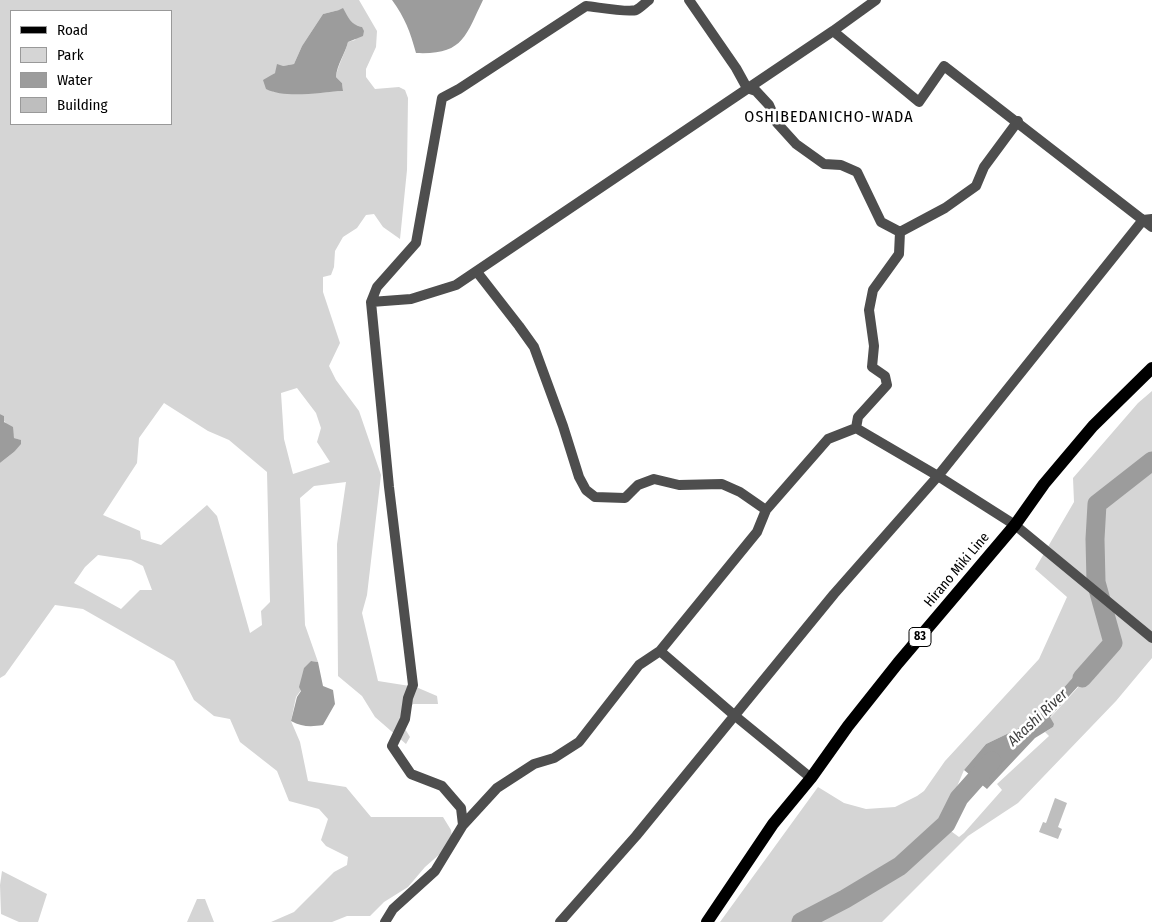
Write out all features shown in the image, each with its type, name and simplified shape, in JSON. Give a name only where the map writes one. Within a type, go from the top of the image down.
[{"type":"main road","name":"Hirano Miki Line","points":[[707,922],[773,824],[811,778],[848,726],[898,663],[1019,527],[1044,484],[1093,426],[1152,368]]},
{"type":"street","points":[[463,825],[461,808],[442,786],[411,774],[392,746],[405,719],[408,698],[413,685],[389,487],[370,302],[377,288],[416,243],[442,98],[459,89],[586,6],[605,7],[623,11],[636,10],[649,0]]},
{"type":"street","points":[[689,0],[736,68],[747,88],[756,91],[769,105],[777,123],[796,144],[824,164],[841,165],[857,172],[881,222],[900,232]]},
{"type":"street","points":[[370,302],[411,299],[456,285],[833,31],[876,0]]},
{"type":"street","points":[[833,31],[919,102],[944,66],[1147,219],[1152,227]]},
{"type":"street","points":[[900,232],[945,208],[976,186],[984,167],[1018,122]]},
{"type":"street","points":[[560,922],[636,836],[834,594],[938,476],[1147,219]]},
{"type":"street","points":[[856,428],[858,417],[887,385],[885,376],[872,367],[874,346],[869,310],[873,290],[899,254],[900,232]]},
{"type":"street","points":[[477,272],[534,348],[579,476],[586,490],[595,497],[625,498],[638,485],[654,479],[679,485],[722,484],[740,492],[766,510]]},
{"type":"street","points":[[856,428],[938,476],[1019,527],[1152,638]]},
{"type":"street","points":[[385,922],[393,909],[434,871],[463,825],[497,788],[534,764],[554,758],[578,742],[639,665],[660,651],[757,532],[766,510],[828,439],[856,428]]},
{"type":"street","points":[[660,651],[811,778]]},
{"type":"green space","points":[[0,0],[359,0],[377,31],[376,47],[366,69],[366,77],[375,89],[399,87],[405,90],[408,98],[407,170],[400,239],[383,227],[374,214],[366,215],[357,228],[343,237],[335,251],[334,267],[331,275],[323,277],[323,292],[340,343],[329,366],[336,380],[359,411],[381,475],[367,595],[362,613],[378,681],[416,687],[437,696],[438,704],[413,704],[408,710],[402,724],[410,737],[406,744],[375,717],[362,696],[338,676],[337,544],[346,482],[314,486],[300,498],[305,625],[318,662],[311,661],[301,690],[296,697],[291,721],[300,742],[308,781],[346,787],[371,817],[443,817],[451,830],[452,837],[449,846],[425,867],[408,887],[384,902],[370,916],[347,916],[332,922],[271,922],[294,912],[334,872],[347,865],[348,857],[326,846],[321,840],[328,819],[319,809],[289,801],[277,771],[240,742],[230,719],[214,716],[194,700],[174,661],[83,609],[55,605],[5,675],[0,678],[0,463],[14,452],[20,440],[14,438],[12,431],[4,421],[4,416],[0,414]],"holes":[[[339,10],[355,25],[362,27],[355,40],[348,42],[338,68],[336,77],[342,83],[343,91],[297,94],[273,92],[270,77],[283,66],[294,64],[302,46],[323,14]],[[297,388],[316,413],[321,428],[317,442],[330,462],[293,474],[284,439],[281,393]],[[164,403],[208,431],[229,440],[267,472],[270,602],[261,611],[262,625],[250,633],[217,516],[207,505],[161,545],[141,539],[140,531],[103,515],[137,463],[139,438]],[[98,555],[131,560],[143,566],[152,590],[140,590],[121,609],[74,583],[85,567]]]},
{"type":"green space","points":[[1152,391],[1152,658],[1116,701],[1018,803],[968,836],[882,922],[720,922],[818,787],[844,803],[866,809],[895,807],[917,796],[924,791],[945,761],[1039,659],[1067,597],[1035,569],[1074,502],[1073,478],[1138,403]],"holes":[[[1096,656],[1101,662],[1050,718],[1053,727],[1045,732],[1049,736],[997,784],[1002,790],[964,833],[959,837],[937,821],[953,796],[964,770],[986,744],[1034,721],[1084,665]]]},
{"type":"green space","points":[[2,871],[47,894],[38,922],[19,922],[1,914],[0,885]]},
{"type":"green space","points":[[197,899],[205,899],[214,922],[187,922]]},
{"type":"water","points":[[392,0],[483,0],[466,34],[453,47],[432,53],[416,53],[407,25]]},
{"type":"water","points":[[343,8],[350,20],[362,27],[364,31],[363,36],[348,42],[338,68],[336,77],[342,83],[343,91],[283,94],[266,89],[263,80],[275,73],[277,64],[283,66],[294,64],[302,46],[323,14]]},
{"type":"water","points":[[0,414],[4,416],[4,422],[13,427],[14,438],[21,440],[21,444],[0,463]]},
{"type":"water","points":[[1095,656],[1101,661],[1050,717],[1054,724],[1053,727],[1035,738],[987,789],[964,770],[986,744],[1034,721],[1084,665]]},
{"type":"water","points":[[311,661],[318,662],[323,686],[333,690],[335,704],[323,725],[303,725],[291,721],[297,697],[301,691],[299,687],[304,668]]},
{"type":"building","points":[[1055,798],[1067,803],[1058,827],[1062,829],[1058,839],[1039,832],[1043,822],[1046,823]]},
{"type":"waterway","name":"Akashi River","points":[[1082,678],[1113,643],[1096,582],[1095,539],[1097,504],[1152,461]]},
{"type":"waterway","name":"Akashi River","points":[[801,922],[845,899],[900,866],[946,824],[959,798],[992,761]]},
{"type":"district","name":"OSHIBEDANICHO-WADA","points":[[829,118]]}]
